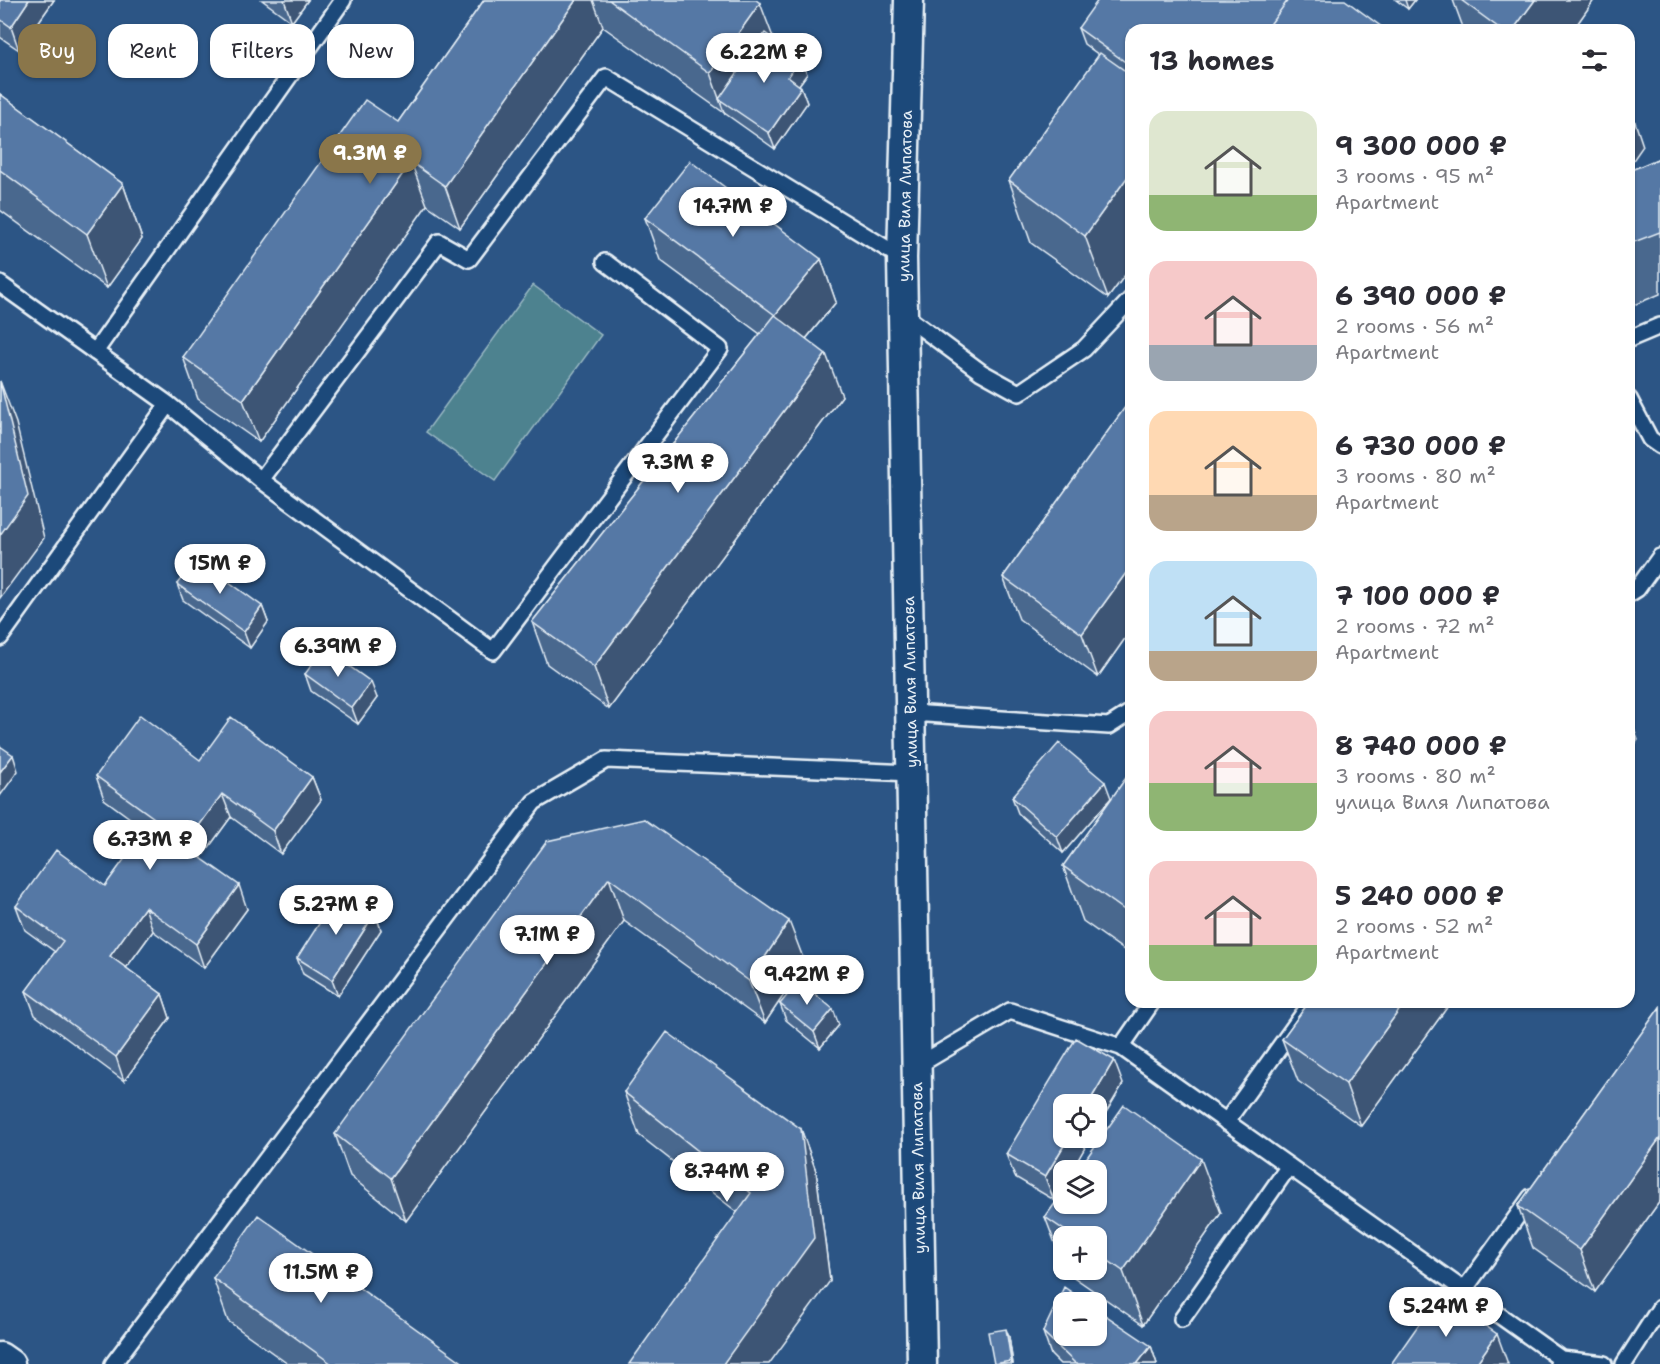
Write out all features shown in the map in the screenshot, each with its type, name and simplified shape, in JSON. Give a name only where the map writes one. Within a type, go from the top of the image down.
[{"type":"street","name":"улица Виля Липатова","points":[[909,0],[902,258],[922,1364]]},
{"type":"street","points":[[0,1357],[10,1364]]},
{"type":"lane","points":[[95,352],[343,0]]},
{"type":"lane","points":[[261,480],[439,242],[469,259],[606,76],[902,258]]},
{"type":"lane","points":[[0,284],[168,404],[261,480],[493,651],[720,349],[605,262]]},
{"type":"lane","points":[[903,315],[981,372],[1018,393],[1084,349],[1125,305]]},
{"type":"lane","points":[[1635,336],[1660,326]]},
{"type":"lane","points":[[0,638],[168,404]]},
{"type":"lane","points":[[1635,410],[1650,439],[1660,446]]},
{"type":"lane","points":[[1635,590],[1660,557]]},
{"type":"lane","points":[[910,713],[1109,726],[1125,716]]},
{"type":"lane","points":[[113,1364],[534,802],[606,760],[912,773]]},
{"type":"lane","points":[[1121,1047],[1148,1008]]},
{"type":"lane","points":[[1226,1122],[1308,1008]]},
{"type":"lane","points":[[916,1066],[1010,1011],[1121,1047],[1464,1290],[1561,1362],[1604,1364]]},
{"type":"lane","points":[[1182,1319],[1289,1166]]},
{"type":"lane","points":[[1464,1290],[1539,1186]]},
{"type":"lane","points":[[1624,1364],[1660,1308]]},
{"type":"green space","points":[[533,285],[601,335],[495,481],[426,432]]},
{"type":"building","points":[[0,0],[29,0],[11,27],[0,19]]},
{"type":"building","points":[[484,0],[576,0],[445,186],[411,162],[243,400],[183,357],[365,100],[398,122]]},
{"type":"building","points":[[609,0],[756,0],[760,3],[710,73]]},
{"type":"building","points":[[1098,0],[1288,0],[1270,24],[1125,24],[1125,62],[1078,28]]},
{"type":"building","points":[[1288,0],[1345,0],[1378,24],[1270,24]]},
{"type":"building","points":[[1461,0],[1535,0],[1517,24],[1494,24]]},
{"type":"building","points":[[765,33],[801,58],[788,77],[801,87],[769,133],[719,99]]},
{"type":"building","points":[[1100,53],[1125,71],[1125,180],[1085,236],[1009,180]]},
{"type":"building","points":[[0,94],[123,184],[87,234],[0,170]]},
{"type":"building","points":[[1660,158],[1660,232],[1635,242],[1635,168]]},
{"type":"building","points":[[690,161],[821,259],[775,315],[645,218]]},
{"type":"building","points":[[775,315],[826,354],[594,667],[532,622]]},
{"type":"building","points":[[0,381],[28,496],[0,535]]},
{"type":"building","points":[[1125,407],[1125,574],[1082,634],[1003,577]]},
{"type":"building","points":[[196,558],[262,606],[244,632],[177,584]]},
{"type":"building","points":[[324,648],[371,682],[352,708],[305,674]]},
{"type":"building","points":[[140,715],[200,760],[231,717],[312,777],[273,831],[222,794],[184,846],[239,885],[196,944],[145,907],[110,956],[162,994],[116,1057],[26,991],[63,941],[16,906],[56,850],[105,886],[154,818],[96,776]]},
{"type":"building","points":[[1059,743],[1105,782],[1057,837],[1012,797]]},
{"type":"building","points":[[0,746],[13,755],[0,772]]},
{"type":"building","points":[[1125,779],[1125,910],[1063,866]]},
{"type":"building","points":[[644,819],[789,921],[749,981],[609,878],[391,1178],[335,1134],[547,841]]},
{"type":"building","points":[[340,891],[375,913],[332,980],[297,958]]},
{"type":"building","points":[[799,981],[833,1009],[814,1032],[780,1004]]},
{"type":"building","points":[[1660,1007],[1660,1138],[1580,1250],[1518,1206]]},
{"type":"building","points":[[1305,1008],[1401,1008],[1346,1084],[1282,1039]]},
{"type":"building","points":[[667,1032],[801,1129],[814,1238],[723,1364],[629,1364],[751,1193],[624,1092]]},
{"type":"building","points":[[1076,1038],[1114,1060],[1094,1094],[1053,1094],[1053,1148],[1062,1148],[1053,1160],[1045,1177],[1006,1154]]},
{"type":"building","points":[[1124,1105],[1201,1159],[1123,1271],[1107,1260],[1107,1226],[1058,1226],[1045,1217],[1053,1206],[1053,1214],[1107,1214],[1107,1160],[1085,1160],[1094,1148],[1107,1148],[1107,1129]]},
{"type":"building","points":[[258,1215],[465,1364],[332,1364],[213,1278]]},
{"type":"building","points":[[1064,1287],[1071,1292],[1062,1292]]},
{"type":"building","points":[[1440,1294],[1497,1334],[1476,1364],[1391,1364]]},
{"type":"building","points":[[1053,1311],[1053,1342],[1043,1332]]},
{"type":"building","points":[[1107,1316],[1151,1346],[1137,1364],[1076,1364],[1057,1346],[1107,1346]]},
{"type":"building","points":[[1006,1329],[1011,1361],[994,1364],[988,1332]]}]
